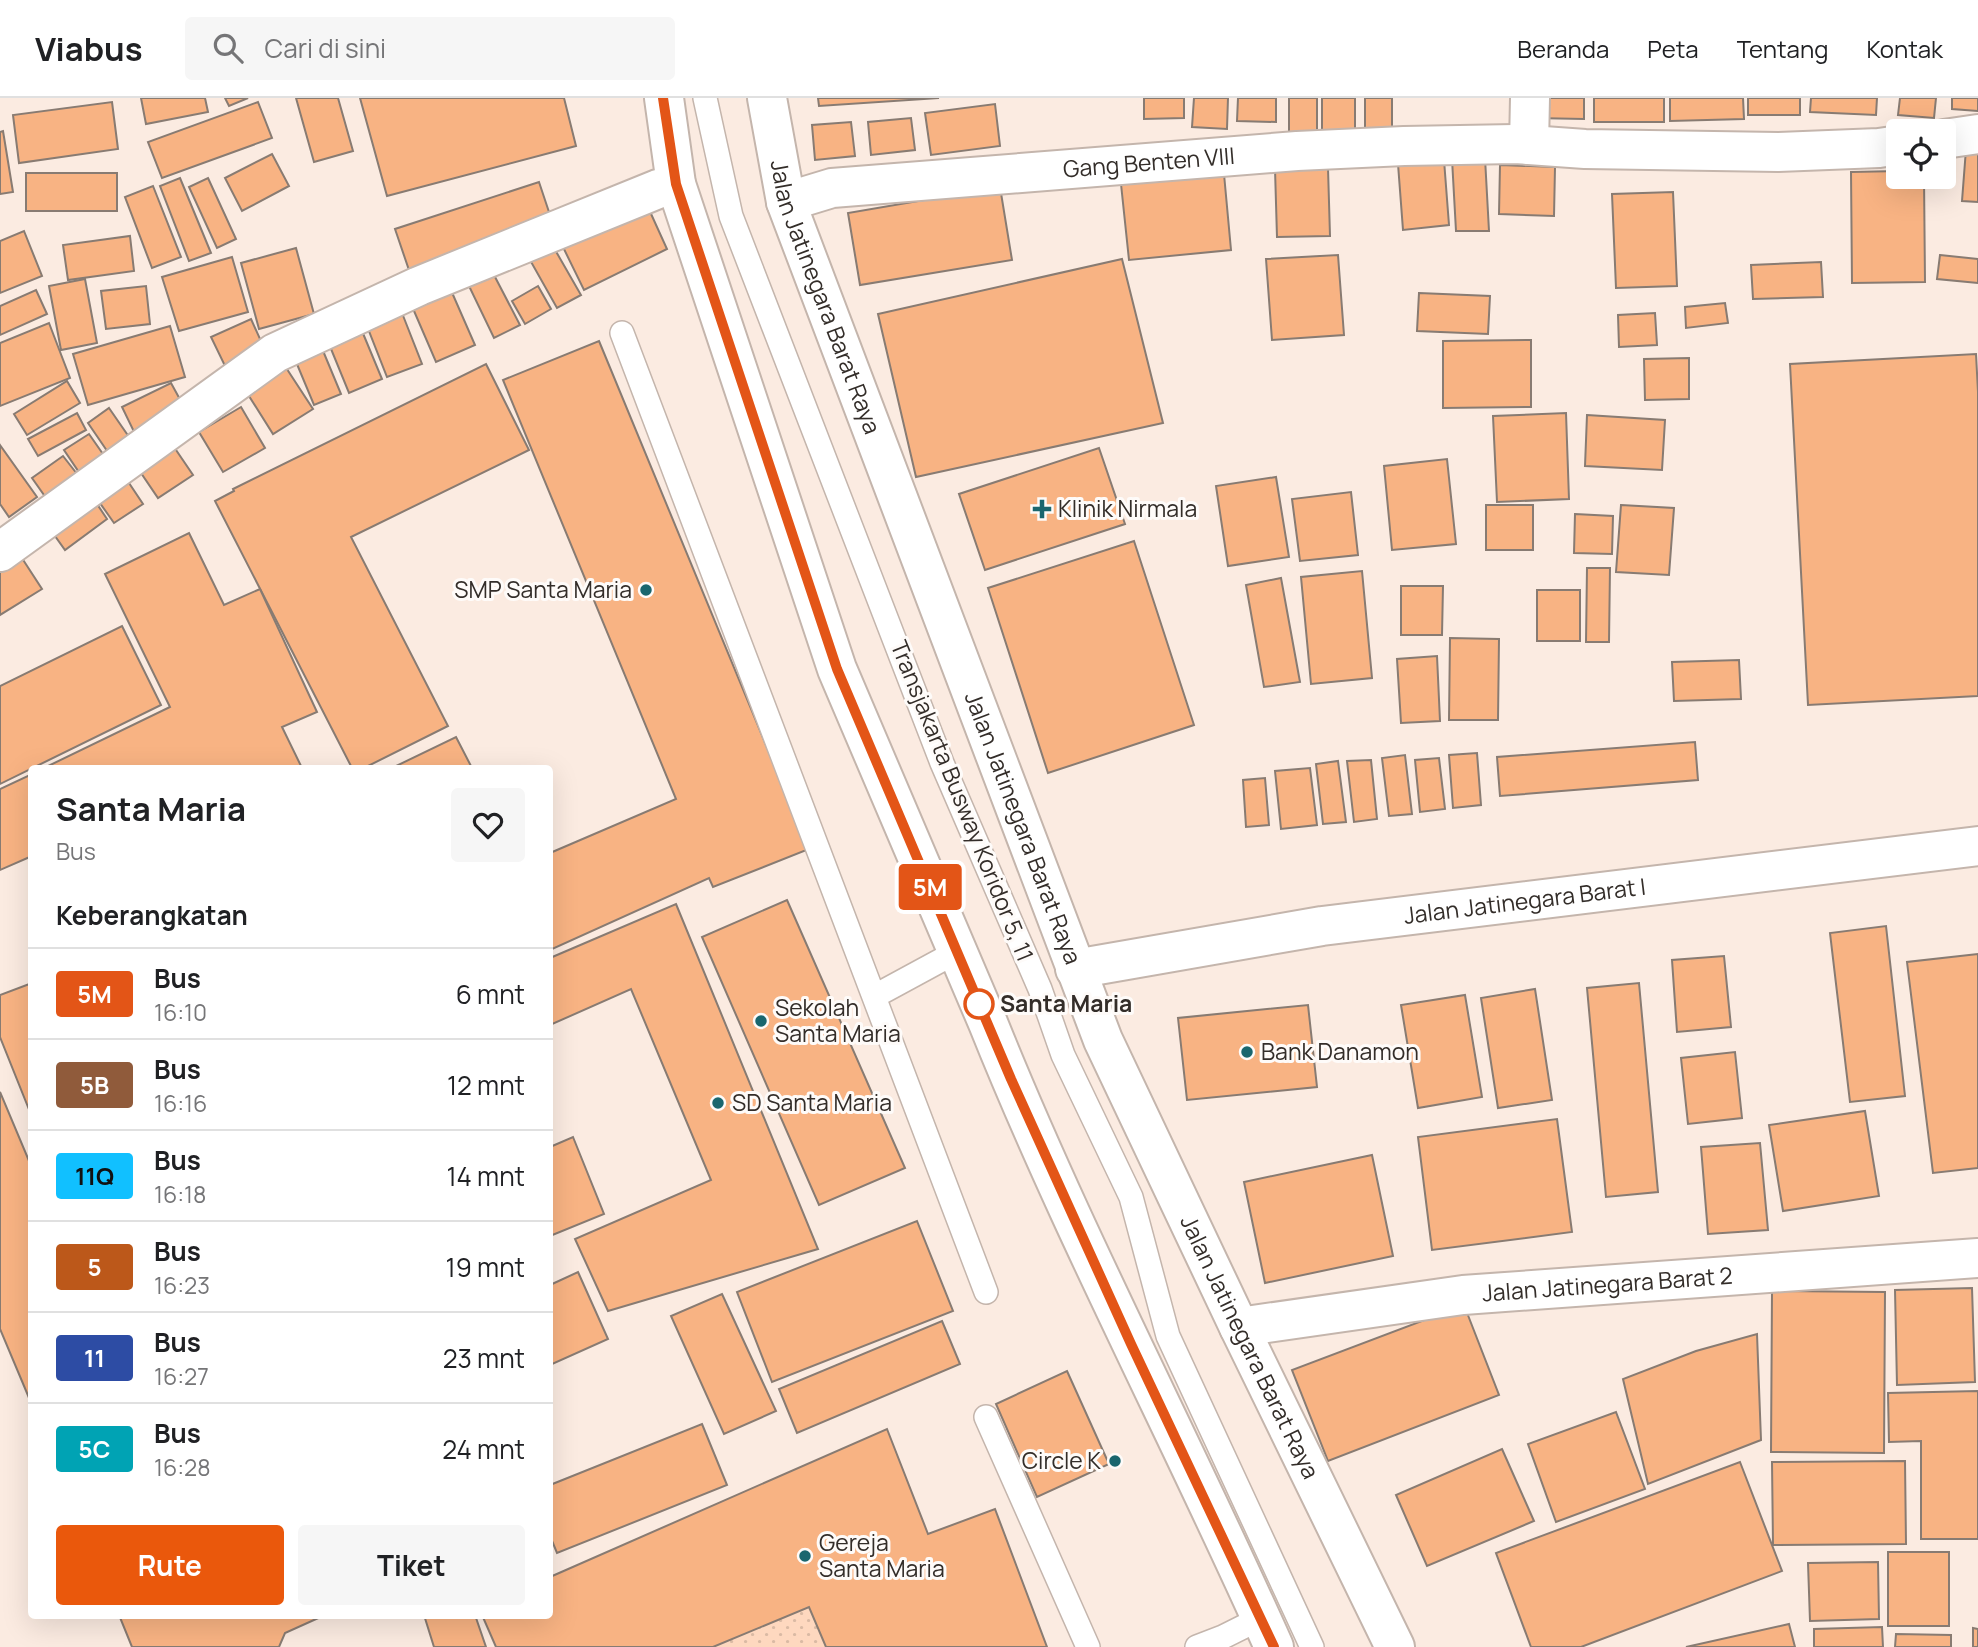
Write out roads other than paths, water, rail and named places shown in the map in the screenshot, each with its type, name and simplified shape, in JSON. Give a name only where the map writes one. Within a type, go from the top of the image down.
[{"type":"street","points":[[664,98],[676,184],[837,669],[1011,1079],[1119,1319],[1267,1633]]},
{"type":"street","name":"Jalan Jatinegara Barat Raya","points":[[768,98],[786,202],[1103,1040],[1395,1647]]},
{"type":"street","points":[[1522,144],[1530,98]]},
{"type":"street","points":[[1956,137],[1978,134]]},
{"type":"street","name":"Gang Benten VIII","points":[[786,202],[832,188],[1297,151],[1522,144],[1585,149],[1778,152],[1886,147]]},
{"type":"street","points":[[0,552],[275,353],[432,281],[657,189],[676,184]]},
{"type":"street","name":"Jalan Jatinegara Barat I","points":[[1075,969],[1322,926],[1978,846]]},
{"type":"street","name":"Jalan Jatinegara Barat 2","points":[[1239,1327],[1463,1295],[1978,1258]]},
{"type":"lane","name":"Transjakarta Busway Koridor 5, 11","points":[[705,98],[731,216],[943,763],[1040,989],[1063,1055],[1131,1198],[1168,1336],[1312,1647]]},
{"type":"lane","points":[[622,333],[986,1292]]},
{"type":"lane","points":[[875,996],[958,951]]},
{"type":"lane","points":[[986,1417],[1088,1647]]},
{"type":"lane","points":[[1197,1647],[1223,1637],[1267,1633]]},
{"type":"place","name":"Klinik Nirmala","points":[[1042,509]]},
{"type":"place","name":"SMP Santa Maria","points":[[646,590]]},
{"type":"place","name":"Santa Maria","points":[[979,1004]]},
{"type":"place","name":"Sekolah Santa Maria","points":[[761,1021]]},
{"type":"place","name":"Bank Danamon","points":[[1247,1052]]},
{"type":"place","name":"SD Santa Maria","points":[[718,1103]]},
{"type":"place","name":"Circle K","points":[[1115,1461]]},
{"type":"place","name":"Gereja Santa Maria","points":[[805,1556]]}]
